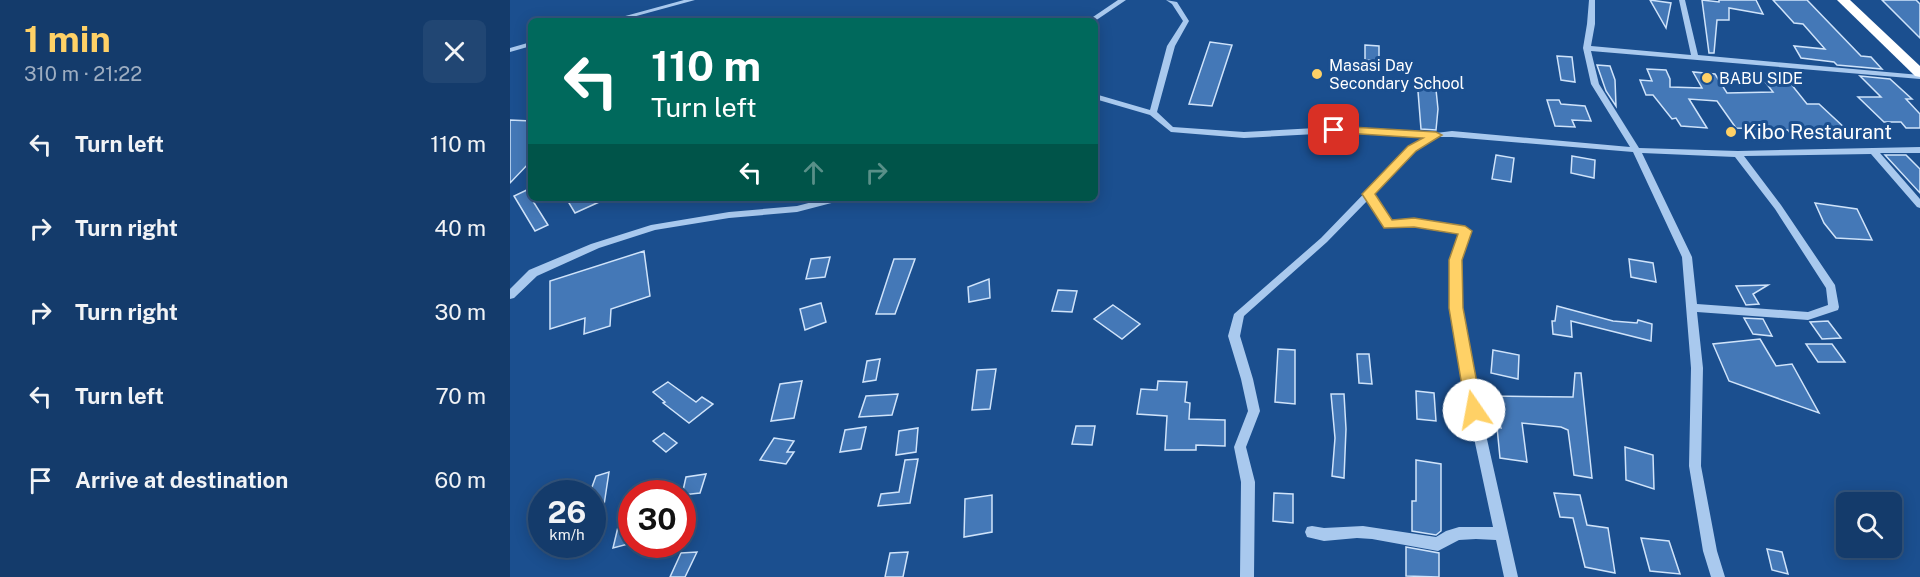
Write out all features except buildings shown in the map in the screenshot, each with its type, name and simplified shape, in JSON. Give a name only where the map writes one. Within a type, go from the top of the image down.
[{"type":"highway","points":[[1843,0],[1920,75]]},
{"type":"street","points":[[622,18],[692,0]]},
{"type":"street","points":[[1095,18],[1123,0]]},
{"type":"street","points":[[1153,113],[1171,46],[1186,21],[1175,3],[1169,0]]},
{"type":"street","points":[[1592,0],[1587,48],[1595,84],[1636,150],[1687,257],[1697,368],[1695,466],[1710,551],[1718,577]]},
{"type":"street","points":[[1682,0],[1695,58]]},
{"type":"street","points":[[510,50],[528,45]]},
{"type":"street","points":[[1587,48],[1920,75]]},
{"type":"street","points":[[1098,97],[1153,113],[1171,129],[1244,135],[1334,130],[1452,134],[1636,150],[1738,154],[1920,150]]},
{"type":"street","points":[[1247,577],[1248,482],[1240,447],[1254,411],[1234,336],[1239,314],[1324,240],[1412,149],[1436,135]]},
{"type":"street","points":[[1873,151],[1920,205]]},
{"type":"street","points":[[1692,308],[1808,316],[1834,307],[1831,288],[1778,207],[1738,154]]},
{"type":"street","points":[[1368,194],[1389,225],[1414,222],[1465,231],[1455,260],[1456,308],[1465,368],[1511,577]]},
{"type":"street","points":[[510,295],[533,273],[595,246],[654,227],[729,215],[797,209],[828,201]]},
{"type":"street","points":[[1312,532],[1321,535],[1331,532],[1345,534],[1360,532],[1438,544],[1441,540],[1469,531],[1501,534]]},
{"type":"place","name":"Masasi Day Secondary School","points":[[1317,74]]},
{"type":"place","name":"BABU SIDE","points":[[1707,78]]},
{"type":"place","name":"Kibo Restaurant","points":[[1731,132]]},
{"type":"route","points":[[1334,130],[1436,135],[1412,149],[1368,194],[1389,225],[1414,222],[1465,231],[1455,260],[1456,308],[1474,410]]}]
